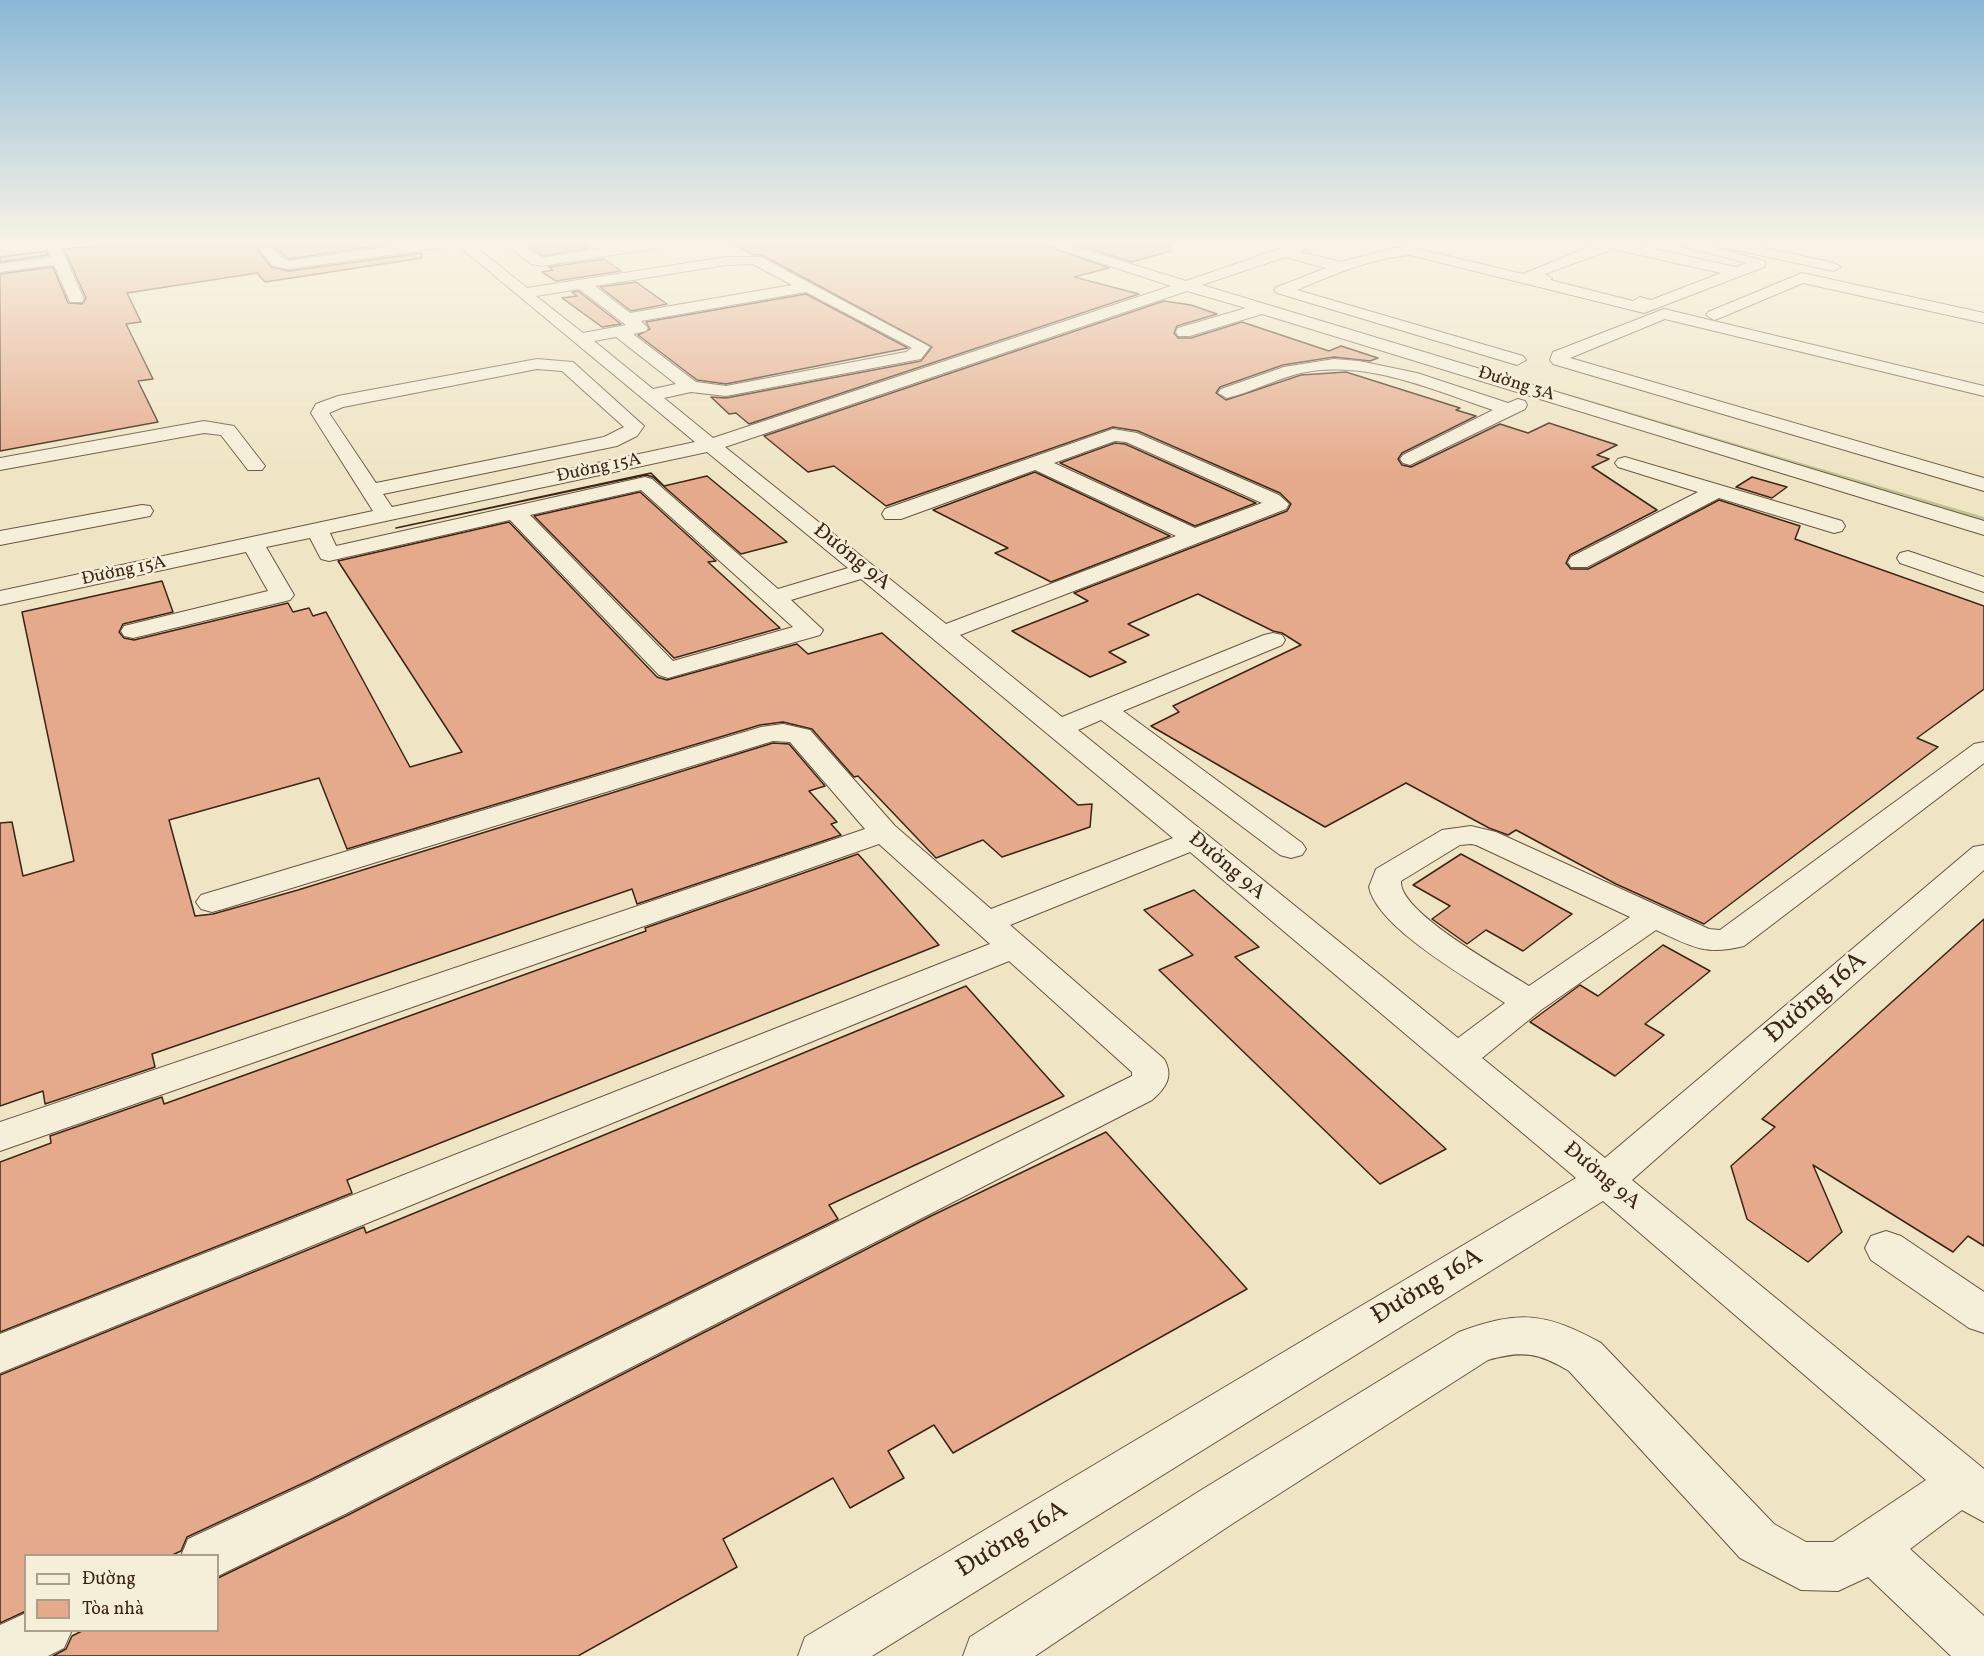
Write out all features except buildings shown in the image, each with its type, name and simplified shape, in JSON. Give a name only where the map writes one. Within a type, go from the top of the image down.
[{"type":"street","name":"Đường 9A","points":[[557,320],[944,633],[1605,1180],[1973,1490]]},
{"type":"street","points":[[618,320],[691,387]]},
{"type":"street","points":[[579,339],[646,320]]},
{"type":"street","points":[[648,395],[691,387],[726,391],[906,357],[921,351],[921,345],[873,320]]},
{"type":"street","name":"Đường 15A","points":[[0,598],[710,445],[1086,320]]},
{"type":"street","points":[[1184,332],[1224,320]]},
{"type":"street","name":"Đường 3A","points":[[1300,320],[1984,528]]},
{"type":"street","name":"Đường 3A","points":[[1324,320],[1497,368],[1984,511]]},
{"type":"street","points":[[1389,320],[1522,358],[1497,368]]},
{"type":"street","points":[[1549,347],[1615,320]]},
{"type":"street","points":[[1648,320],[1559,356],[1559,360],[1984,485]]},
{"type":"street","points":[[1690,320],[1984,391]]},
{"type":"street","points":[[370,491],[610,442],[630,432],[634,426],[567,366],[557,364],[537,364],[328,405],[320,413],[370,491],[387,516]]},
{"type":"street","points":[[1227,393],[1310,366],[1351,364],[1377,369],[1509,409]]},
{"type":"street","points":[[1410,459],[1542,393]]},
{"type":"street","points":[[0,464],[204,427],[227,430],[255,466]]},
{"type":"street","points":[[892,514],[1113,435],[1121,435],[1272,499],[1278,504],[944,633]]},
{"type":"street","points":[[1672,477],[1729,449]]},
{"type":"street","points":[[1035,462],[1197,537]]},
{"type":"street","points":[[1625,463],[1834,526]]},
{"type":"street","points":[[318,531],[329,554],[515,512],[645,483],[811,630],[668,670],[515,512]]},
{"type":"street","points":[[1579,562],[1716,491]]},
{"type":"street","points":[[0,538],[142,511]]},
{"type":"street","points":[[133,631],[282,595],[253,544]]},
{"type":"street","points":[[1908,558],[1984,585]]},
{"type":"street","points":[[775,597],[867,570]]},
{"type":"street","points":[[1059,728],[1273,640]]},
{"type":"street","points":[[1104,710],[1290,849]]},
{"type":"street","points":[[210,1554],[392,1466],[1139,1090],[1150,1082],[1151,1068],[884,832],[800,736],[777,733],[212,902]]},
{"type":"street","points":[[1529,1002],[1411,922],[1389,898],[1384,885],[1387,876],[1453,836],[1471,835],[1485,838],[1703,939],[1720,941],[1732,938],[1984,750]]},
{"type":"street","points":[[0,1137],[884,832]]},
{"type":"street","points":[[0,1354],[1002,934],[1194,840]]},
{"type":"street","name":"Đường 16A","points":[[824,1656],[1605,1180],[1984,854]]},
{"type":"street","points":[[1457,1058],[1529,1002],[1654,916]]},
{"type":"street","points":[[1886,1248],[1984,1315]]},
{"type":"street","points":[[989,1656],[1215,1508],[1475,1345],[1501,1337],[1534,1333],[1555,1339],[1585,1357],[1757,1540],[1801,1566],[1838,1567],[1973,1490]]},
{"type":"street","points":[[1872,1547],[1984,1651]]},
{"type":"street","points":[[0,1652],[42,1632]]},
{"type":"green space","points":[[1317,320],[1984,517],[1984,522]]}]
